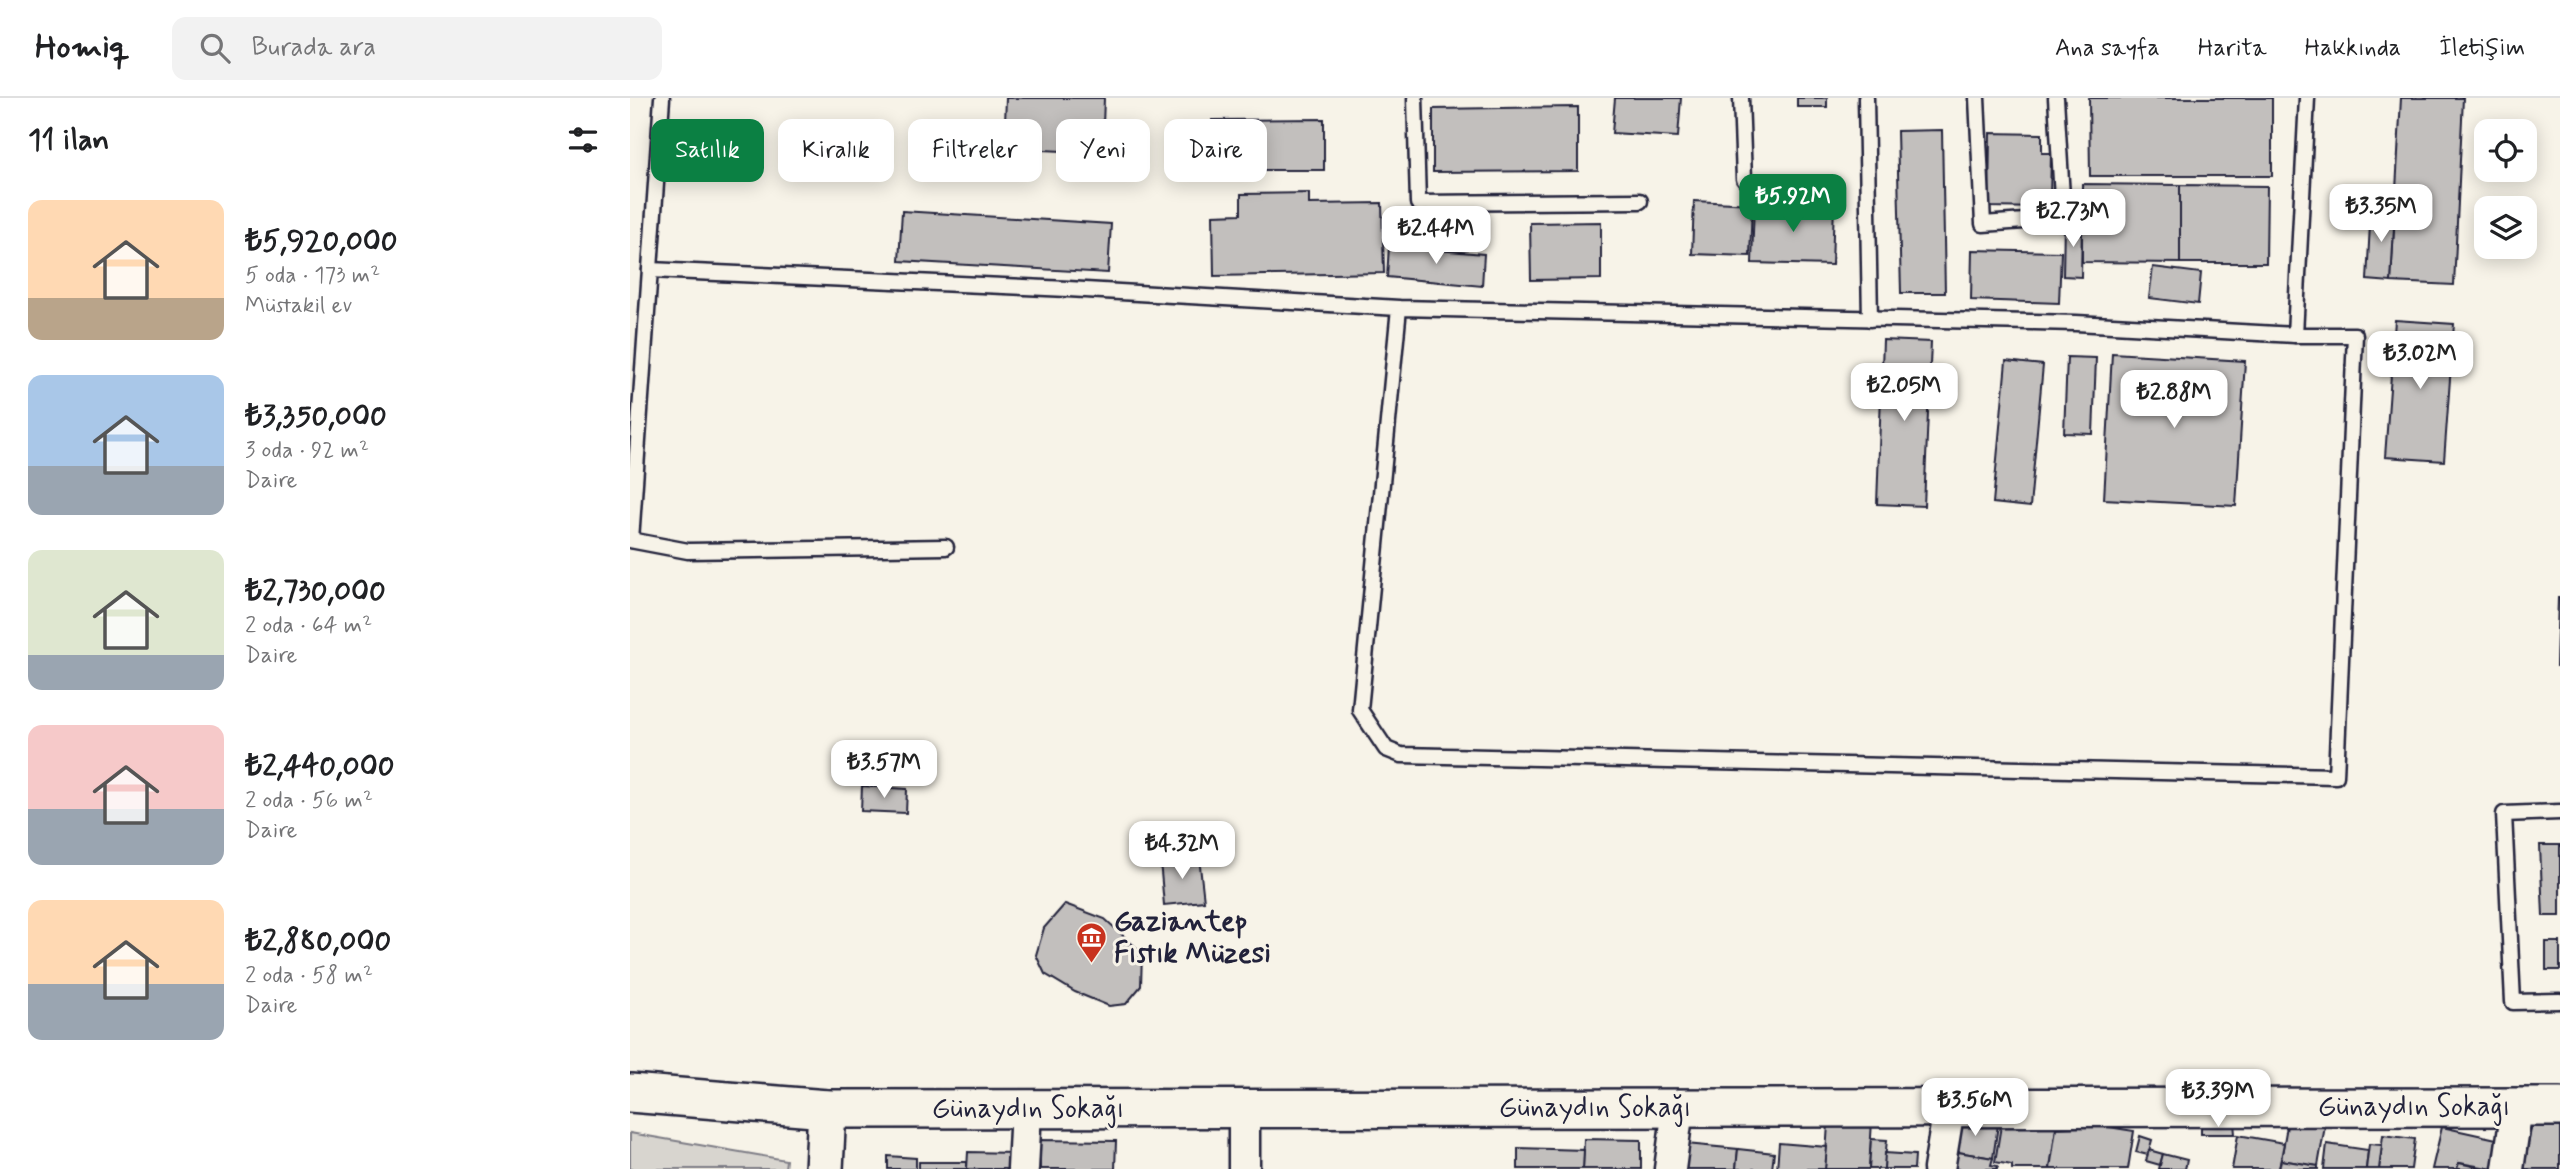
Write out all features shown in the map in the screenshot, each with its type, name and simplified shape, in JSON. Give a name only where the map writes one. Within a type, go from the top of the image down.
[{"type":"street","name":"Günaydın Sokağı","points":[[630,1093],[827,1109],[2560,1107]]},
{"type":"street","points":[[2508,1169],[2517,1107]]},
{"type":"street","points":[[1670,1169],[1678,1108]]},
{"type":"street","points":[[1939,1169],[1949,1108]]},
{"type":"street","points":[[824,1169],[827,1109]]},
{"type":"street","points":[[1023,1169],[1026,1109]]},
{"type":"street","points":[[1244,1109],[1244,1169]]},
{"type":"lane","points":[[662,98],[631,540],[688,551],[946,547]]},
{"type":"lane","points":[[1415,98],[1418,203],[1640,201]]},
{"type":"lane","points":[[1741,98],[1744,179]]},
{"type":"lane","points":[[1866,98],[1870,319]]},
{"type":"lane","points":[[1977,98],[1983,224],[2051,219],[2062,197],[2056,98]]},
{"type":"lane","points":[[2294,335],[2307,98]]},
{"type":"lane","points":[[650,270],[1399,308],[2076,323],[2294,335],[2355,335],[2336,776],[1401,755],[1386,749],[1360,710],[1399,308]]},
{"type":"lane","points":[[2560,812],[2504,814],[2513,1002],[2560,1001]]},
{"type":"shaded area","points":[[630,1133],[786,1160],[785,1169],[630,1169]]},
{"type":"building","points":[[1006,98],[1104,98],[1103,119],[1056,119],[1056,151],[1042,150],[1042,119],[1005,119]]},
{"type":"building","points":[[1615,98],[1681,98],[1678,137],[1612,133]]},
{"type":"building","points":[[1797,98],[1827,98],[1827,107],[1797,107]]},
{"type":"building","points":[[2089,98],[2272,98],[2272,176],[2090,176]]},
{"type":"building","points":[[2401,98],[2463,98],[2454,285],[2391,282]]},
{"type":"building","points":[[1578,107],[1578,171],[1433,172],[1433,109]]},
{"type":"building","points":[[1324,119],[1324,170],[1267,170],[1267,120]]},
{"type":"building","points":[[1942,130],[1945,293],[1901,293],[1897,131]]},
{"type":"building","points":[[1990,133],[2042,134],[2042,153],[2051,153],[2050,201],[2042,201],[2041,208],[1989,207]]},
{"type":"building","points":[[2082,184],[2180,185],[2180,263],[2082,262]]},
{"type":"building","points":[[2180,185],[2267,186],[2266,263],[2180,263]]},
{"type":"building","points":[[1309,193],[1309,204],[1382,203],[1384,273],[1214,276],[1213,215],[1241,214],[1241,194]]},
{"type":"building","points":[[1694,201],[1752,204],[1750,256],[1692,254]]},
{"type":"building","points":[[1754,202],[1834,204],[1832,265],[1752,263]]},
{"type":"building","points":[[2371,206],[2395,208],[2391,282],[2367,280]]},
{"type":"building","points":[[902,211],[1111,224],[1108,273],[899,261]]},
{"type":"building","points":[[1601,222],[1601,279],[1531,280],[1530,223]]},
{"type":"building","points":[[2064,222],[2082,222],[2081,277],[2063,276]]},
{"type":"building","points":[[1389,246],[1484,254],[1482,286],[1387,277]]},
{"type":"building","points":[[1972,250],[2061,252],[2059,303],[1971,300]]},
{"type":"building","points":[[2153,267],[2201,273],[2198,304],[2149,298]]},
{"type":"building","points":[[2395,320],[2454,324],[2444,461],[2385,457]]},
{"type":"building","points":[[1883,340],[1931,342],[1924,506],[1877,504]]},
{"type":"building","points":[[2112,353],[2245,361],[2236,506],[2104,499]]},
{"type":"building","points":[[2067,357],[2096,358],[2093,434],[2064,433]]},
{"type":"building","points":[[2006,361],[2043,365],[2030,507],[1993,503]]},
{"type":"building","points":[[2558,597],[2560,666],[2556,666]]},
{"type":"building","points":[[862,786],[907,789],[906,813],[861,811]]},
{"type":"building","points":[[2540,845],[2560,845],[2560,916],[2543,916]]},
{"type":"building","points":[[1199,857],[1204,901],[1164,905],[1160,861]]},
{"type":"building","name":"Gaziantep Fıstık Müzesi","points":[[1065,904],[1105,919],[1142,953],[1141,986],[1126,1004],[1109,1006],[1075,992],[1045,974],[1036,955],[1044,928]]},
{"type":"building","points":[[2546,942],[2560,942],[2560,970],[2546,970]]},
{"type":"building","points":[[2003,1113],[2057,1121],[2050,1169],[2012,1169],[2012,1165],[1995,1162]]},
{"type":"building","points":[[2533,1117],[2560,1122],[2560,1169],[2524,1169]]},
{"type":"building","points":[[1957,1118],[1998,1125],[1993,1158],[1952,1151]]},
{"type":"building","points":[[2288,1120],[2325,1126],[2318,1166],[2281,1160]]},
{"type":"building","points":[[1872,1121],[1869,1169],[1825,1169],[1828,1124]]},
{"type":"building","points":[[2201,1123],[2234,1123],[2235,1134],[2201,1134]]},
{"type":"building","points":[[2102,1126],[2134,1131],[2128,1169],[2050,1169],[2056,1128]]},
{"type":"building","points":[[2442,1127],[2501,1140],[2494,1169],[2459,1163],[2457,1169],[2432,1169]]},
{"type":"building","points":[[2238,1135],[2284,1143],[2279,1169],[2232,1169]]},
{"type":"building","points":[[2383,1135],[2415,1139],[2411,1169],[2379,1169]]},
{"type":"building","points":[[2140,1136],[2152,1140],[2148,1155],[2136,1152]]},
{"type":"building","points":[[1584,1139],[1641,1140],[1641,1169],[1583,1169]]},
{"type":"building","points":[[1871,1139],[1887,1140],[1884,1169],[1869,1169]]},
{"type":"building","points":[[1040,1140],[1116,1141],[1115,1169],[1040,1169]]},
{"type":"building","points":[[1779,1143],[1827,1147],[1825,1169],[1777,1169]]},
{"type":"building","points":[[1686,1144],[1738,1149],[1736,1169],[1683,1169]]},
{"type":"building","points":[[2327,1144],[2368,1150],[2366,1169],[2324,1169]]},
{"type":"building","points":[[2369,1144],[2382,1145],[2379,1169],[2366,1169]]},
{"type":"building","points":[[1518,1148],[1584,1150],[1583,1169],[1518,1169]]},
{"type":"building","points":[[1738,1149],[1774,1153],[1772,1169],[1736,1169]]},
{"type":"building","points":[[2149,1150],[2163,1154],[2160,1165],[2146,1161]]},
{"type":"building","points":[[1952,1151],[1993,1158],[1991,1165],[1998,1166],[1997,1169],[1949,1169]]},
{"type":"building","points":[[968,1152],[1014,1153],[1014,1169],[967,1169]]},
{"type":"building","points":[[1885,1153],[1915,1155],[1914,1169],[1884,1169]]},
{"type":"building","points":[[2163,1154],[2187,1160],[2185,1169],[2159,1169]]},
{"type":"building","points":[[888,1156],[916,1158],[916,1169],[888,1169]]},
{"type":"building","points":[[2281,1160],[2318,1166],[2318,1169],[2279,1169]]},
{"type":"building","points":[[919,1162],[967,1162],[967,1169],[919,1169]]},
{"type":"building","points":[[2459,1163],[2485,1169],[2457,1169]]},
{"type":"place","name":"Gaziantep Fıstık Müzesi","points":[[1091,965]]}]
